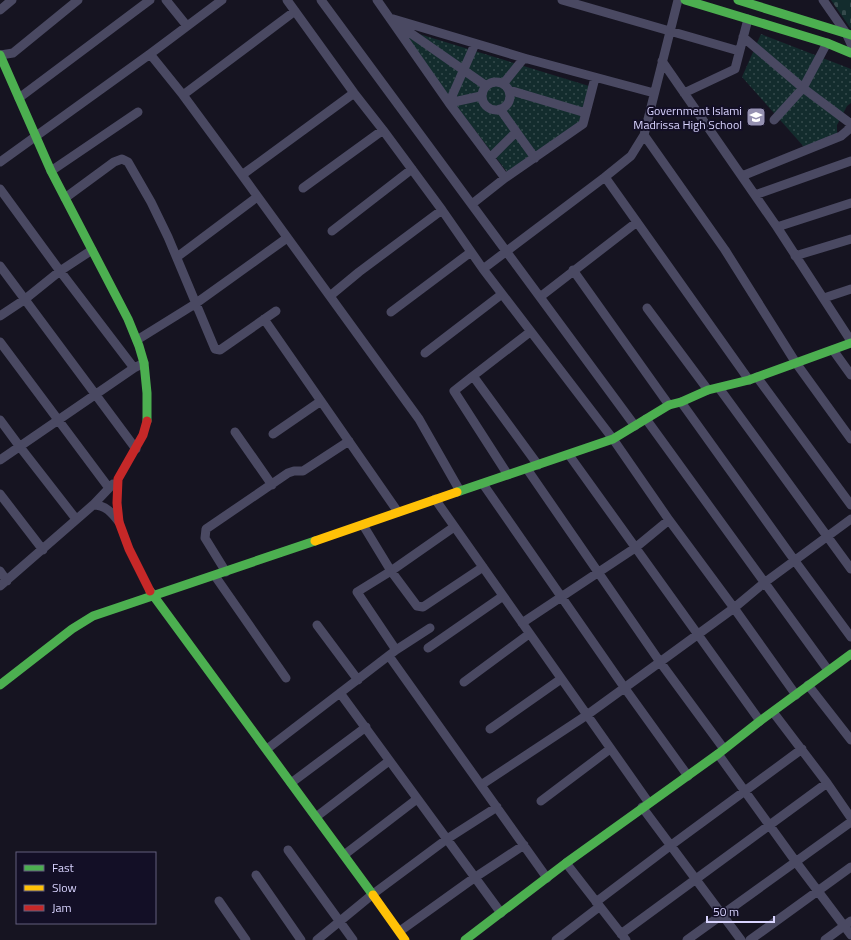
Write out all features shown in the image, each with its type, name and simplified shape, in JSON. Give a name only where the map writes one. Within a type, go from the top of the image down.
[{"type":"street","points":[[0,10],[12,0]]},
{"type":"street","points":[[0,571],[3,583],[43,550],[76,518],[93,505],[118,479],[143,435],[147,420],[147,393],[144,362],[137,340],[51,171],[0,55],[13,53],[78,0]]},
{"type":"street","points":[[19,98],[150,0]]},
{"type":"street","points":[[166,0],[187,26]]},
{"type":"street","points":[[0,162],[222,0]]},
{"type":"street","points":[[287,0],[354,93],[384,130],[483,269],[613,439],[669,520],[796,695]]},
{"type":"street","points":[[321,0],[635,426]]},
{"type":"street","points":[[377,0],[449,103],[505,178]]},
{"type":"street","points":[[562,0],[739,50]]},
{"type":"street","points":[[483,269],[631,156],[644,135],[678,0]]},
{"type":"street","points":[[685,0],[827,43],[851,52]]},
{"type":"street","points":[[738,0],[848,34]]},
{"type":"street","points":[[776,0],[776,11]]},
{"type":"street","points":[[823,0],[848,34],[851,44]]},
{"type":"street","points":[[183,96],[295,11]]},
{"type":"street","points":[[390,18],[475,44],[654,94]]},
{"type":"street","points":[[390,18],[463,71],[485,85]]},
{"type":"street","points":[[684,93],[734,69],[748,19]]},
{"type":"street","points":[[742,176],[841,136],[848,130],[851,123],[803,88],[743,37]]},
{"type":"street","points":[[774,120],[803,88],[827,43]]},
{"type":"street","points":[[449,103],[475,44]]},
{"type":"street","points":[[150,54],[242,175],[419,419],[460,491]]},
{"type":"street","points":[[506,87],[524,58]]},
{"type":"street","points":[[0,685],[72,629],[93,616],[215,576],[435,499],[569,455],[613,439],[669,405],[681,402],[708,390],[753,378],[833,350],[851,342],[777,227],[662,61]]},
{"type":"street","points":[[472,204],[505,178],[584,124],[595,78]]},
{"type":"street","points":[[485,85],[496,81],[506,87],[586,114]]},
{"type":"street","points":[[485,85],[481,96],[486,107],[496,111],[507,106],[511,96],[506,87]]},
{"type":"street","points":[[242,175],[354,93]]},
{"type":"street","points":[[449,103],[481,96]]},
{"type":"street","points":[[500,109],[535,158]]},
{"type":"street","points":[[51,171],[138,112]]},
{"type":"street","points":[[303,188],[384,130]]},
{"type":"street","points":[[490,158],[516,132]]},
{"type":"street","points":[[644,135],[725,250],[796,363],[851,439]]},
{"type":"street","points":[[65,198],[114,162],[122,160],[128,162],[151,202],[177,257],[195,304],[215,349],[220,350],[276,311]]},
{"type":"street","points":[[755,195],[851,160]]},
{"type":"street","points":[[332,232],[412,169]]},
{"type":"street","points":[[605,177],[753,378],[851,505]]},
{"type":"street","points":[[0,189],[134,368]]},
{"type":"street","points":[[177,257],[257,197]]},
{"type":"street","points":[[777,227],[851,203]]},
{"type":"street","points":[[330,296],[359,272],[442,210]]},
{"type":"street","points":[[540,297],[637,222]]},
{"type":"street","points":[[137,340],[195,304],[287,238]]},
{"type":"street","points":[[795,256],[851,239]]},
{"type":"street","points":[[0,316],[24,300],[60,271],[92,250]]},
{"type":"street","points":[[391,312],[471,252]]},
{"type":"street","points":[[0,266],[136,449]]},
{"type":"street","points":[[573,270],[669,405]]},
{"type":"street","points":[[824,298],[851,289]]},
{"type":"street","points":[[425,353],[502,294]]},
{"type":"street","points":[[647,308],[708,390]]},
{"type":"street","points":[[264,319],[398,512]]},
{"type":"street","points":[[508,475],[454,391],[530,332]]},
{"type":"street","points":[[0,342],[109,488]]},
{"type":"street","points":[[833,350],[851,375]]},
{"type":"street","points":[[0,460],[144,362]]},
{"type":"street","points":[[473,376],[538,465]]},
{"type":"street","points":[[719,388],[851,569]]},
{"type":"street","points":[[273,434],[321,401]]},
{"type":"street","points":[[681,402],[851,637]]},
{"type":"street","points":[[646,419],[828,670]]},
{"type":"street","points":[[0,420],[76,518]]},
{"type":"street","points":[[234,432],[272,485]]},
{"type":"street","points":[[226,572],[205,538],[206,529],[288,473],[303,471],[349,441]]},
{"type":"street","points":[[569,455],[760,721]]},
{"type":"street","points":[[527,470],[721,751],[744,791],[818,892],[848,923],[851,935]]},
{"type":"street","points":[[118,479],[117,503],[119,522],[138,569],[153,597],[267,749],[400,931],[405,940]]},
{"type":"street","points":[[483,484],[624,687],[688,776]]},
{"type":"street","points":[[0,494],[43,550]]},
{"type":"street","points":[[435,499],[610,749],[670,846],[741,940]]},
{"type":"street","points":[[93,505],[98,505],[108,509],[119,522]]},
{"type":"street","points":[[481,785],[586,715],[660,662],[851,519]]},
{"type":"street","points":[[522,623],[635,548],[669,520]]},
{"type":"street","points":[[363,525],[391,571],[417,606],[423,607],[483,567]]},
{"type":"street","points":[[396,650],[357,592],[391,571],[454,526]]},
{"type":"street","points":[[215,576],[286,678]]},
{"type":"street","points":[[428,648],[503,596]]},
{"type":"street","points":[[317,625],[358,680]]},
{"type":"street","points":[[267,749],[396,650],[430,628]]},
{"type":"street","points":[[464,682],[529,634]]},
{"type":"street","points":[[467,939],[501,912],[646,805],[688,776],[851,654]]},
{"type":"street","points":[[389,656],[547,878]]},
{"type":"street","points":[[490,729],[561,679]]},
{"type":"street","points":[[808,685],[851,740]]},
{"type":"street","points":[[340,693],[474,878],[501,912]]},
{"type":"street","points":[[773,712],[802,749],[851,818]]},
{"type":"street","points":[[291,783],[366,728]]},
{"type":"street","points":[[541,802],[610,749]]},
{"type":"street","points":[[556,940],[566,937],[597,904],[670,846],[802,749]]},
{"type":"street","points":[[316,817],[389,761]]},
{"type":"street","points":[[566,864],[623,937],[695,879],[827,783]]},
{"type":"street","points":[[344,855],[417,799]]},
{"type":"street","points":[[316,940],[373,894],[447,839],[497,807]]},
{"type":"street","points":[[687,940],[851,822]]},
{"type":"street","points":[[400,931],[474,878],[524,845]]},
{"type":"street","points":[[288,850],[353,940]]},
{"type":"street","points":[[750,940],[851,867]]},
{"type":"street","points":[[256,875],[301,940]]},
{"type":"street","points":[[219,901],[246,940]]},
{"type":"street","points":[[825,940],[848,923]]},
{"type":"green space","points":[[831,0],[851,0],[851,29]]},
{"type":"green space","points":[[406,30],[589,86],[579,122],[507,172],[402,35]]},
{"type":"green space","points":[[761,34],[851,69],[851,103],[847,106],[837,125],[837,136],[804,147],[742,77]]},
{"type":"traffic: fast","points":[[685,0],[827,43],[851,53]]},
{"type":"traffic: fast","points":[[738,0],[851,35]]},
{"type":"traffic: fast","points":[[0,55],[51,171],[128,319],[139,346],[144,363],[147,393],[147,421]]},
{"type":"traffic: fast","points":[[457,492],[613,439],[669,405],[681,402],[708,390],[749,380],[851,343]]},
{"type":"traffic: fast","points":[[0,685],[72,629],[93,616],[315,541]]},
{"type":"traffic: fast","points":[[150,591],[373,895]]},
{"type":"traffic: fast","points":[[465,940],[566,863],[718,754],[851,654]]},
{"type":"traffic: slow","points":[[315,541],[457,492]]},
{"type":"traffic: slow","points":[[373,895],[405,940]]},
{"type":"traffic: jam","points":[[147,421],[143,435],[118,479],[117,503],[119,522],[129,549],[150,591]]},
{"type":"place","name":"Government Islami Madrissa High School","points":[[756,117]]}]
